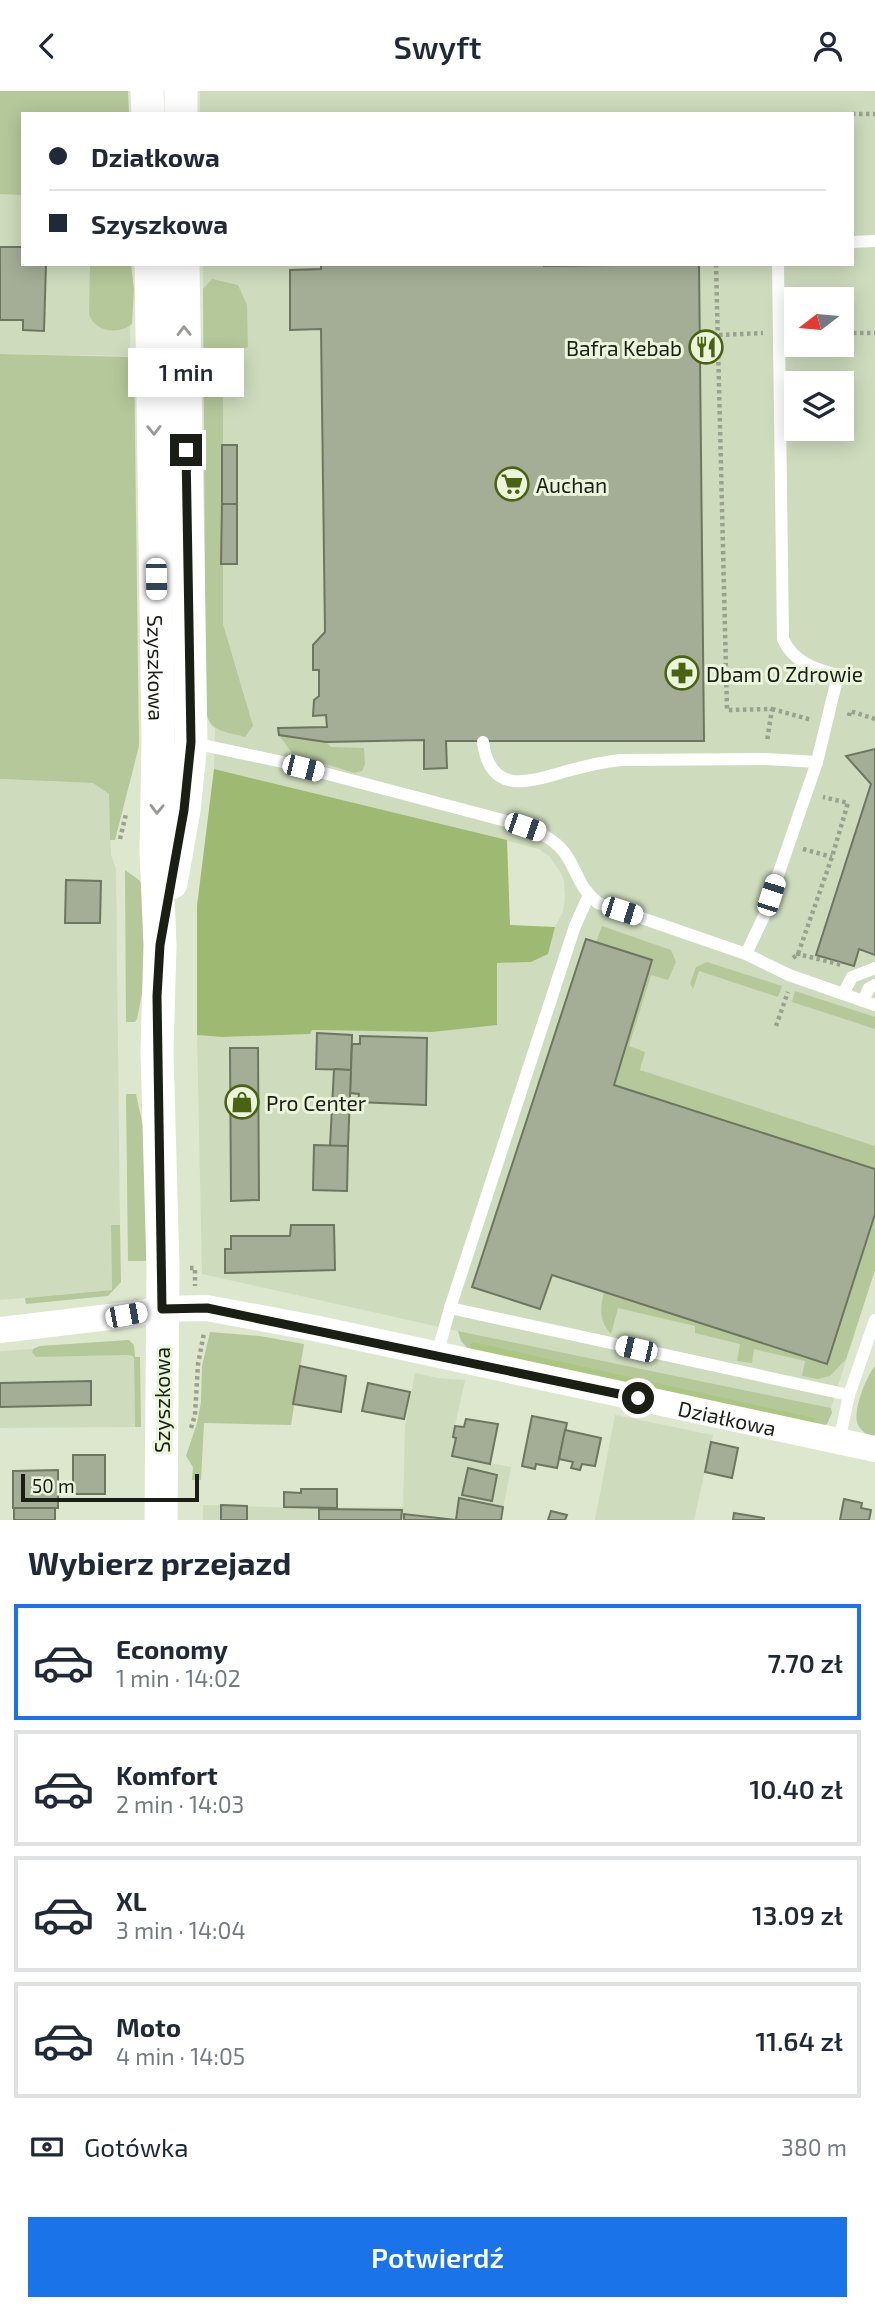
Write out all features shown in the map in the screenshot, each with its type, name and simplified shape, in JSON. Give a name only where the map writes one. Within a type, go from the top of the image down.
[{"type":"street","points":[[147,91],[148,112]]},
{"type":"street","points":[[181,91],[181,112]]},
{"type":"street","name":"Szyszkowa","points":[[151,266],[174,741],[184,810],[160,945],[157,1052],[162,1309],[161,1520]]},
{"type":"street","name":"Szyszkowa","points":[[174,741],[183,266]]},
{"type":"street","name":"Działkowa","points":[[0,1330],[162,1309],[207,1308],[875,1449]]},
{"type":"lane","points":[[854,242],[875,241]]},
{"type":"lane","points":[[746,954],[764,916],[817,762],[838,675],[796,657],[783,639],[778,266]]},
{"type":"lane","points":[[174,741],[290,765],[540,832],[565,853],[580,885],[598,903],[746,954],[789,975],[869,1003],[869,988],[875,985]]},
{"type":"lane","points":[[483,742],[488,761],[499,777],[520,782],[598,762],[621,760],[765,759],[817,762]]},
{"type":"lane","points":[[437,1355],[575,926],[589,895]]},
{"type":"lane","points":[[843,994],[849,979],[875,968]]},
{"type":"lane","points":[[450,1308],[849,1395]]},
{"type":"lane","points":[[839,1441],[849,1395],[875,1319]]},
{"type":"path","points":[[854,114],[875,114]]},
{"type":"path","points":[[716,266],[727,710],[772,709],[817,721]]},
{"type":"path","points":[[719,335],[766,333]]},
{"type":"path","points":[[854,333],[875,333]]},
{"type":"path","points":[[766,745],[772,709]]},
{"type":"path","points":[[847,721],[850,711],[875,719]]},
{"type":"path","points":[[789,960],[798,954],[848,803],[822,797],[827,784]]},
{"type":"path","points":[[799,848],[832,857]]},
{"type":"path","points":[[798,954],[853,968]]},
{"type":"path","points":[[776,1026],[785,1000]]},
{"type":"path","points":[[190,1433],[195,1415],[198,1364],[207,1308]]},
{"type":"shaded area","points":[[0,91],[21,112],[21,266],[130,266],[130,356],[0,354]]},
{"type":"shaded area","points":[[0,91],[128,91],[129,112],[21,112],[21,195],[0,194]]},
{"type":"shaded area","points":[[200,91],[875,91],[875,1270],[831,1408],[444,1328],[202,1274],[197,1035],[222,1037],[310,1034],[311,1030],[432,1032],[497,963],[531,962],[548,954],[555,927],[563,912],[565,897],[564,880],[559,870],[550,857],[539,849],[214,769],[215,729],[206,712],[203,266],[854,266],[854,112],[200,112]]},
{"type":"shaded area","points":[[90,266],[131,266],[134,290],[132,324],[120,330],[107,330],[96,325],[89,314]]},
{"type":"shaded area","points":[[212,279],[238,285],[247,305],[248,347],[237,352],[236,389],[223,391],[223,624],[253,726],[245,737],[215,727],[206,712],[203,289]]},
{"type":"shaded area","points":[[0,354],[134,357],[139,746],[115,840],[110,840],[109,794],[93,783],[0,779]]},
{"type":"shaded area","points":[[279,735],[326,742],[331,747],[364,748],[365,764],[362,771],[354,773],[292,753]]},
{"type":"shaded area","points":[[0,779],[93,783],[109,794],[111,855],[116,868],[120,1225],[111,1225],[112,1290],[0,1300]]},
{"type":"shaded area","points":[[125,870],[139,880],[146,890],[147,967],[135,1022],[126,1022]]},
{"type":"shaded area","points":[[602,926],[671,950],[676,962],[668,980],[651,975],[629,1046],[645,1052],[640,1070],[875,1146],[875,1169],[614,1085],[652,961],[596,942]]},
{"type":"shaded area","points":[[707,962],[782,986],[778,997],[699,971],[693,989],[690,984],[696,967]]},
{"type":"shaded area","points":[[795,991],[875,1017],[875,1029],[792,1002]]},
{"type":"shaded area","points":[[126,1094],[136,1094],[144,1131],[149,1261],[128,1261]]},
{"type":"shaded area","points":[[875,1214],[875,1270],[846,1359],[830,1376],[818,1379],[802,1376],[805,1361],[754,1349],[752,1363],[737,1361],[740,1344],[695,1333],[695,1326],[618,1308],[611,1334],[602,1319],[604,1292],[826,1364]]},
{"type":"shaded area","points":[[111,1225],[120,1225],[121,1282],[108,1296],[26,1304],[25,1298],[112,1290]]},
{"type":"shaded area","points":[[458,1331],[831,1408],[832,1413],[827,1424],[818,1428],[470,1351],[461,1341]]},
{"type":"shaded area","points":[[210,1332],[260,1336],[304,1344],[291,1425],[204,1423],[201,1480],[192,1480],[193,1467],[186,1456],[197,1423],[201,1402],[202,1366]]},
{"type":"shaded area","points":[[129,1340],[134,1345],[135,1427],[0,1428],[0,1351]]},
{"type":"shaded area","points":[[129,1340],[134,1345],[135,1357],[140,1357],[141,1427],[135,1427],[134,1357],[36,1357],[32,1352],[40,1346]]},
{"type":"shaded area","points":[[875,1366],[875,1441],[858,1425],[857,1411],[861,1394]]},
{"type":"shaded area","points":[[415,1373],[465,1380],[455,1426],[453,1456],[511,1467],[501,1520],[203,1520],[203,1505],[403,1507],[405,1425]]},
{"type":"shaded area","points":[[615,1415],[713,1435],[694,1520],[595,1520]]},
{"type":"green space","points":[[214,769],[507,840],[510,925],[555,927],[548,954],[531,962],[497,963],[497,1025],[432,1032],[312,1030],[310,1034],[222,1037],[197,1035],[197,906]]},
{"type":"building","points":[[0,247],[21,247],[21,266],[46,266],[44,331],[23,330],[23,320],[0,320]]},
{"type":"building","name":"Auchan","points":[[321,266],[699,266],[704,741],[446,741],[447,768],[424,769],[424,740],[326,742],[279,735],[278,728],[327,727],[326,715],[313,716],[314,700],[319,696],[319,670],[313,670],[313,645],[325,632],[321,329],[290,330],[290,270],[321,269]]},
{"type":"building","points":[[222,445],[237,445],[237,504],[222,504]]},
{"type":"building","points":[[222,504],[237,504],[237,564],[221,564]]},
{"type":"building","points":[[875,749],[875,955],[859,949],[854,966],[816,955],[871,784],[846,756]]},
{"type":"building","points":[[66,880],[101,881],[100,923],[65,923]]},
{"type":"building","points":[[586,939],[652,960],[614,1085],[875,1169],[875,1214],[827,1364],[552,1275],[540,1309],[472,1287]]},
{"type":"building","points":[[317,1033],[352,1035],[351,1070],[316,1069]]},
{"type":"building","points":[[360,1036],[427,1038],[426,1105],[358,1102],[359,1094],[350,1093],[352,1044],[360,1044]]},
{"type":"building","points":[[230,1048],[258,1048],[259,1200],[231,1201]]},
{"type":"building","points":[[334,1069],[351,1070],[348,1146],[330,1146]]},
{"type":"building","points":[[314,1145],[348,1146],[347,1191],[313,1190]]},
{"type":"building","points":[[291,1225],[334,1225],[335,1270],[225,1273],[225,1249],[231,1249],[231,1236],[290,1236]]},
{"type":"building","points":[[300,1366],[346,1376],[341,1412],[293,1404]]},
{"type":"building","points":[[91,1381],[91,1405],[0,1407],[0,1383]]},
{"type":"building","points":[[368,1383],[410,1392],[404,1419],[362,1411]]},
{"type":"building","points":[[532,1416],[567,1423],[557,1468],[536,1464],[535,1469],[522,1466]]},
{"type":"building","points":[[466,1419],[498,1424],[490,1464],[452,1456],[456,1438],[453,1437],[455,1426],[464,1427]]},
{"type":"building","points":[[565,1430],[601,1438],[595,1466],[582,1464],[580,1470],[571,1468],[573,1462],[559,1459]]},
{"type":"building","points":[[711,1442],[738,1448],[732,1478],[705,1472]]},
{"type":"building","points":[[73,1455],[105,1455],[105,1494],[73,1494]]},
{"type":"building","points":[[468,1468],[497,1475],[492,1501],[462,1495]]},
{"type":"building","points":[[58,1470],[58,1508],[13,1508],[13,1471]]},
{"type":"building","points":[[301,1489],[337,1489],[337,1508],[284,1507],[284,1492],[301,1493]]},
{"type":"building","points":[[459,1498],[503,1507],[501,1520],[456,1520]]},
{"type":"building","points":[[844,1499],[862,1503],[861,1508],[871,1510],[869,1520],[840,1520]]},
{"type":"building","points":[[221,1505],[247,1506],[247,1520],[221,1520]]},
{"type":"building","points":[[14,1508],[55,1508],[55,1520],[14,1520]]},
{"type":"building","points":[[319,1509],[402,1510],[401,1520],[319,1520]]},
{"type":"building","points":[[551,1511],[567,1515],[565,1520],[548,1520]]},
{"type":"building","points":[[734,1513],[764,1518],[764,1520],[733,1520]]},
{"type":"building","points":[[404,1514],[456,1520],[404,1520]]},
{"type":"waterway","points":[[474,1346],[811,1421]]},
{"type":"place","name":"Bafra Kebab","points":[[706,347]]},
{"type":"place","name":"Auchan","points":[[512,484]]},
{"type":"place","name":"Dbam O Zdrowie","points":[[682,673]]},
{"type":"place","name":"Pro Center","points":[[242,1102]]},
{"type":"route","points":[[186,450],[191,742],[184,810],[160,945],[157,996],[162,1309],[207,1308],[314,1328],[638,1398]]}]
